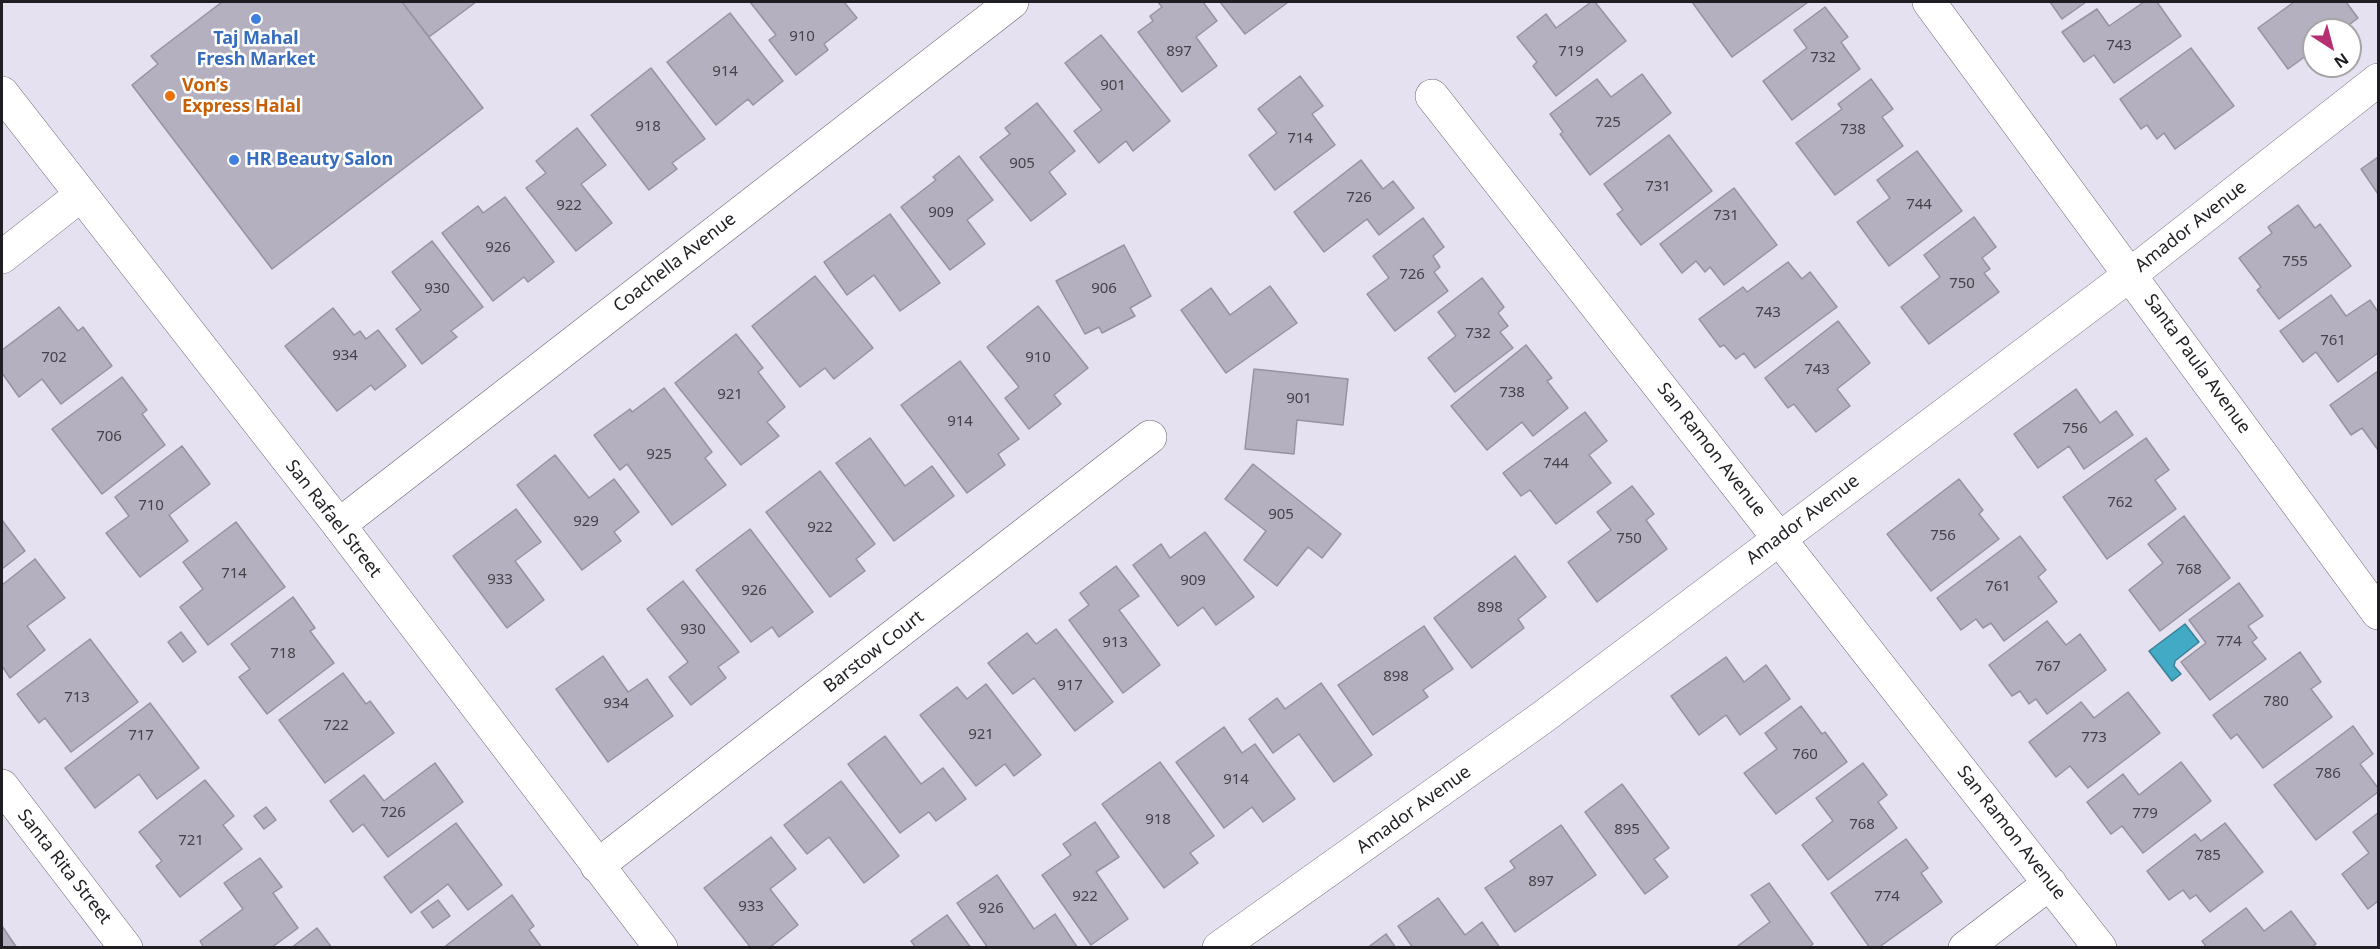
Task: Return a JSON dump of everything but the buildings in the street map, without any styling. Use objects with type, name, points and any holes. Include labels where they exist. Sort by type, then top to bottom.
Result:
[{"type":"street","name":"Coachella Avenue","points":[[339,525],[1012,2]]},
{"type":"street","name":"Santa Paula Avenue","points":[[1929,2],[2379,613]]},
{"type":"street","name":"Amador Avenue","points":[[1219,948],[1543,717],[2131,274],[2379,80]]},
{"type":"street","name":"San Rafael Street","points":[[2,93],[339,525],[661,948]]},
{"type":"street","name":"San Ramon Avenue","points":[[1432,96],[2100,948]]},
{"type":"street","points":[[2,257],[81,195]]},
{"type":"street","name":"Barstow Court","points":[[597,866],[1150,437]]},
{"type":"street","name":"Santa Rita Street","points":[[2,786],[126,948]]},
{"type":"street","points":[[1965,948],[2050,883]]},
{"type":"water","points":[[2185,624],[2199,642],[2175,661],[2174,666],[2181,674],[2172,681],[2149,651]]},
{"type":"place","name":"Taj Mahal Fresh Market","points":[[256,19]]},
{"type":"place","name":"Von’s Express Halal","points":[[170,96]]},
{"type":"place","name":"HR Beauty Salon","points":[[234,160]]}]
